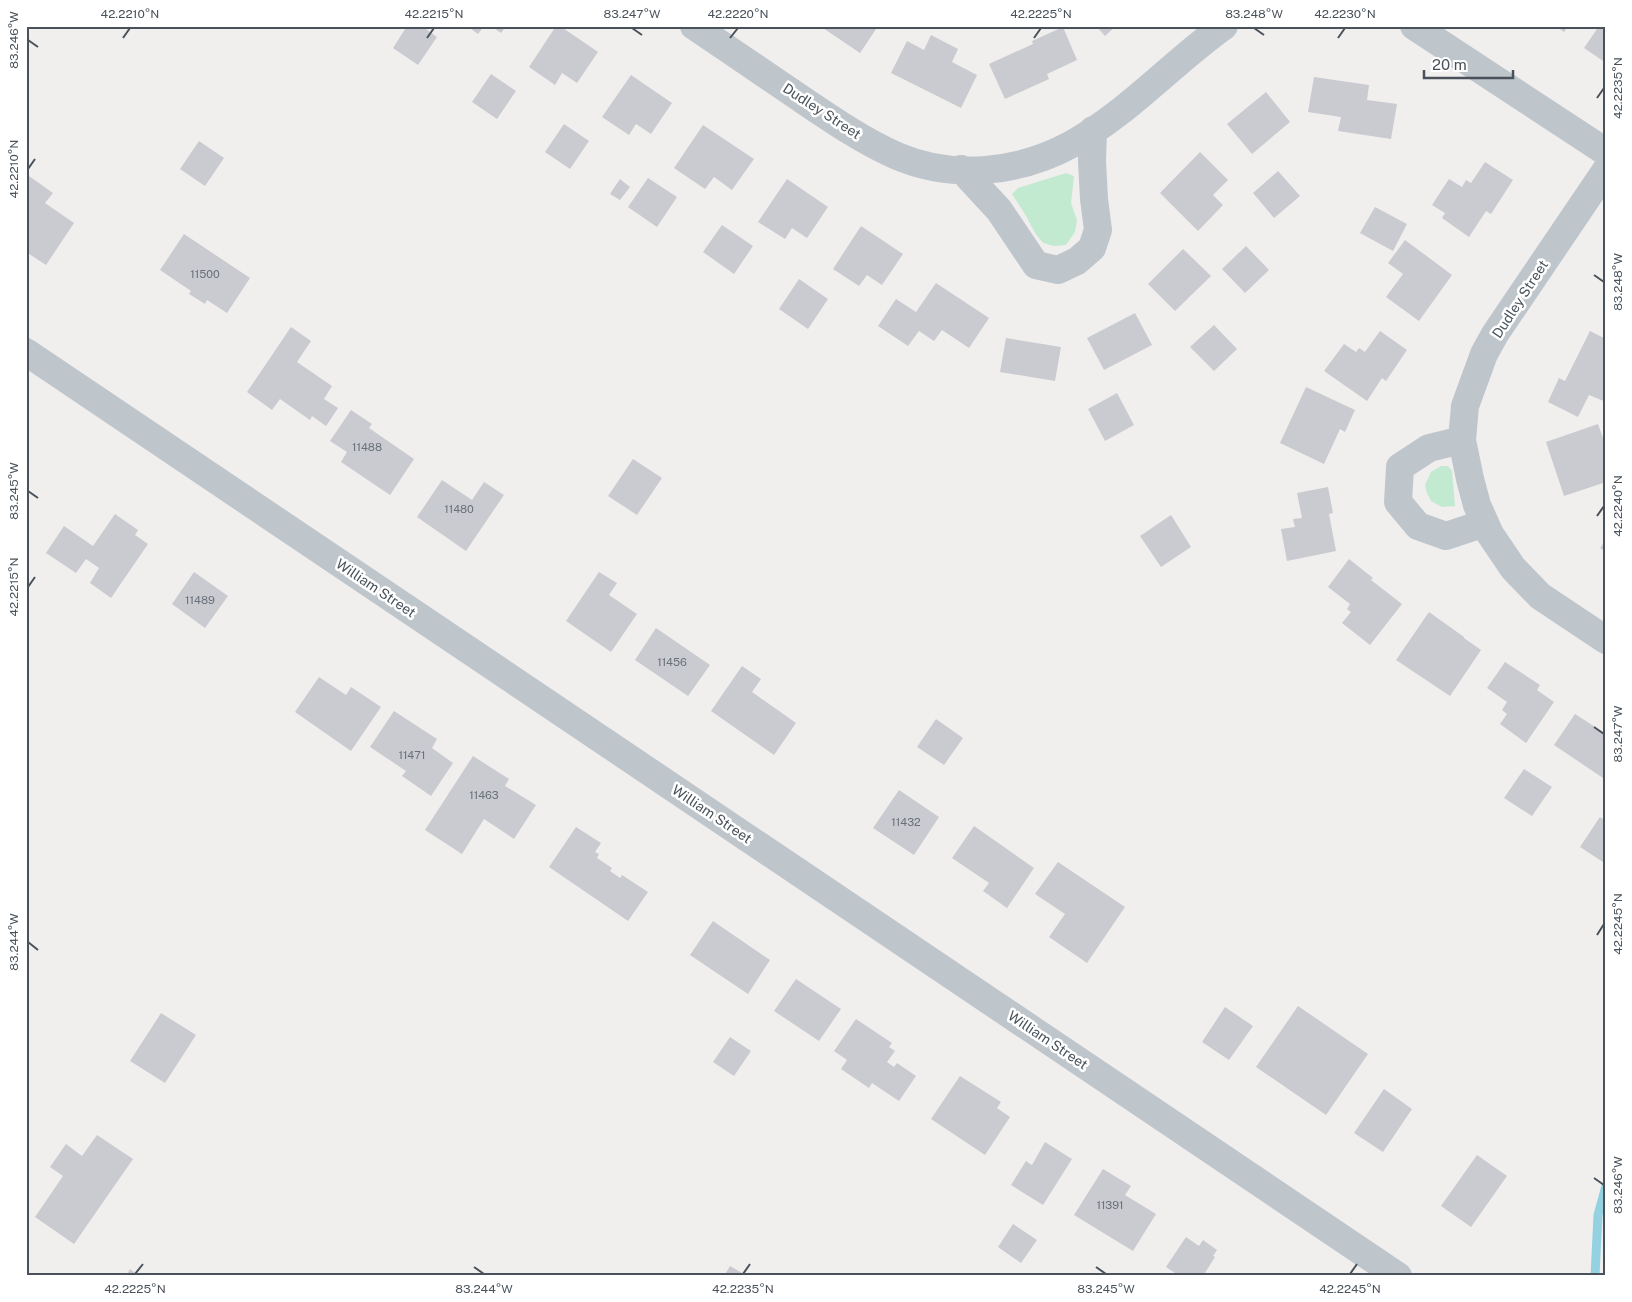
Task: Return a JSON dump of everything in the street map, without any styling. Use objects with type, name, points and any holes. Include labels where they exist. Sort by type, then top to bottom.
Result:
[{"type":"street","name":"Dudley Street","points":[[694,26],[849,130],[897,156],[922,164],[961,170],[990,170],[1033,162],[1072,144],[1114,116],[1224,26]]},
{"type":"street","points":[[1414,26],[1606,152]]},
{"type":"street","points":[[961,170],[999,210],[1036,264],[1058,270],[1077,262],[1092,248],[1098,230],[1092,161],[1093,130]]},
{"type":"street","name":"Dudley Street","points":[[1606,170],[1495,334],[1484,354],[1464,406],[1462,440],[1477,505],[1490,534],[1512,568],[1540,596],[1606,640]]},
{"type":"street","name":"William Street","points":[[26,352],[1398,1276]]},
{"type":"street","points":[[1462,440],[1429,448],[1400,467],[1398,502],[1418,526],[1446,536],[1485,523]]},
{"type":"green space","points":[[1066,173],[1074,176],[1071,203],[1077,220],[1075,232],[1066,245],[1054,246],[1043,243],[1012,194],[1018,188]]},
{"type":"green space","points":[[1441,466],[1448,466],[1452,471],[1455,506],[1442,507],[1431,501],[1427,493],[1425,485],[1431,472]]},
{"type":"building","points":[[407,26],[422,26],[437,37],[418,65],[393,48]]},
{"type":"building","points":[[467,26],[484,26],[478,34]]},
{"type":"building","points":[[491,26],[506,26],[501,33]]},
{"type":"building","points":[[556,26],[560,26],[598,52],[577,83],[562,73],[555,85],[529,67]]},
{"type":"building","points":[[820,26],[878,26],[860,53]]},
{"type":"building","points":[[1096,26],[1116,26],[1105,36]]},
{"type":"building","points":[[1556,26],[1568,26],[1564,32]]},
{"type":"building","points":[[1599,26],[1606,26],[1606,63],[1584,48]]},
{"type":"building","points":[[1063,27],[1077,60],[1047,74],[1049,79],[1005,99],[989,64],[1033,44],[1032,41]]},
{"type":"building","points":[[931,35],[958,49],[952,62],[977,75],[961,108],[891,73],[907,41],[924,50]]},
{"type":"building","points":[[491,74],[516,91],[497,119],[472,102]]},
{"type":"building","points":[[631,75],[672,103],[651,134],[636,124],[629,135],[602,117]]},
{"type":"building","points":[[1314,77],[1369,85],[1367,100],[1397,104],[1391,139],[1338,131],[1341,117],[1308,112]]},
{"type":"building","points":[[1266,92],[1290,122],[1252,154],[1227,124]]},
{"type":"building","points":[[564,124],[589,141],[570,169],[545,152]]},
{"type":"building","points":[[703,125],[754,159],[732,190],[714,177],[705,189],[674,168]]},
{"type":"building","points":[[199,141],[224,158],[205,186],[180,169]]},
{"type":"building","points":[[1200,152],[1228,180],[1213,195],[1223,205],[1198,231],[1160,193]]},
{"type":"building","points":[[1485,162],[1513,180],[1491,214],[1486,211],[1469,237],[1442,218],[1445,213],[1432,205],[1449,179],[1462,187],[1466,180],[1471,183]]},
{"type":"building","points":[[1278,171],[1300,196],[1274,218],[1253,193]]},
{"type":"building","points":[[29,176],[53,193],[45,203],[74,223],[46,265],[26,252],[26,179]]},
{"type":"building","points":[[648,178],[677,197],[657,227],[628,207]]},
{"type":"building","points":[[620,179],[630,187],[620,200],[610,194]]},
{"type":"building","points":[[787,179],[828,207],[807,238],[792,228],[785,239],[758,222]]},
{"type":"building","points":[[1375,207],[1407,224],[1393,251],[1360,233]]},
{"type":"building","points":[[722,225],[753,246],[734,274],[703,252]]},
{"type":"building","points":[[861,226],[903,254],[882,285],[867,275],[859,286],[833,269]]},
{"type":"building","points":[[184,234],[250,278],[227,313],[207,300],[205,304],[189,294],[191,291],[160,270]]},
{"type":"building","points":[[1405,240],[1452,275],[1419,321],[1386,297],[1403,274],[1388,263]]},
{"type":"building","points":[[1246,246],[1269,270],[1245,293],[1222,269]]},
{"type":"building","points":[[1183,249],[1211,276],[1175,311],[1148,284]]},
{"type":"building","points":[[799,279],[828,299],[808,329],[779,309]]},
{"type":"building","points":[[936,283],[989,318],[969,348],[942,330],[934,341],[919,331],[908,346],[878,326],[896,299],[916,312]]},
{"type":"building","points":[[1135,313],[1152,345],[1104,370],[1087,338]]},
{"type":"building","points":[[1214,325],[1237,349],[1214,371],[1190,347]]},
{"type":"building","points":[[291,327],[311,341],[297,362],[332,386],[324,399],[338,408],[326,426],[312,416],[310,420],[280,399],[272,410],[247,392]]},
{"type":"building","points":[[1380,331],[1407,350],[1386,381],[1382,378],[1367,401],[1324,371],[1344,344],[1356,352],[1359,348],[1365,352]]},
{"type":"building","points":[[1590,331],[1606,339],[1606,402],[1589,395],[1578,417],[1548,402],[1559,378],[1565,381]]},
{"type":"building","points":[[1006,338],[1061,347],[1055,381],[1000,372]]},
{"type":"building","points":[[1306,387],[1355,410],[1345,432],[1340,429],[1324,464],[1280,443]]},
{"type":"building","points":[[1117,393],[1134,425],[1105,441],[1088,409]]},
{"type":"building","points":[[351,410],[372,424],[369,428],[414,459],[390,495],[341,462],[347,452],[330,441]]},
{"type":"building","points":[[1598,424],[1606,446],[1606,482],[1564,496],[1546,442]]},
{"type":"building","points":[[633,459],[662,478],[637,515],[608,496]]},
{"type":"building","points":[[442,480],[472,500],[484,482],[504,495],[466,551],[417,517]]},
{"type":"building","points":[[1328,487],[1333,513],[1329,514],[1336,551],[1287,561],[1281,529],[1295,527],[1293,519],[1302,518],[1297,493]]},
{"type":"building","points":[[115,514],[138,530],[135,535],[148,544],[111,598],[90,583],[99,568],[86,559],[76,573],[46,553],[64,526],[93,546]]},
{"type":"building","points":[[1171,515],[1191,547],[1161,567],[1140,536]]},
{"type":"building","points":[[1606,540],[1606,552],[1600,548]]},
{"type":"building","points":[[1349,559],[1373,578],[1371,580],[1402,604],[1370,645],[1342,623],[1351,612],[1347,609],[1350,604],[1328,587]]},
{"type":"building","points":[[194,572],[228,596],[205,628],[172,604]]},
{"type":"building","points":[[599,572],[617,583],[609,595],[637,614],[611,652],[566,621]]},
{"type":"building","points":[[1429,612],[1481,650],[1450,696],[1396,660]]},
{"type":"building","points":[[656,628],[710,665],[688,696],[635,660]]},
{"type":"building","points":[[1505,662],[1540,685],[1537,690],[1554,702],[1526,743],[1500,724],[1507,714],[1502,710],[1507,702],[1487,688]]},
{"type":"building","points":[[742,666],[761,679],[752,692],[796,723],[774,755],[711,711]]},
{"type":"building","points":[[319,677],[346,695],[351,687],[381,707],[351,751],[295,712]]},
{"type":"building","points":[[394,711],[437,739],[432,748],[453,763],[431,796],[402,776],[406,771],[370,747]]},
{"type":"building","points":[[1575,714],[1606,734],[1606,780],[1554,745]]},
{"type":"building","points":[[936,719],[963,738],[944,765],[917,747]]},
{"type":"building","points":[[473,756],[509,779],[505,786],[536,805],[514,839],[484,819],[462,854],[425,830]]},
{"type":"building","points":[[1524,769],[1552,787],[1532,816],[1504,798]]},
{"type":"building","points":[[899,790],[939,817],[914,855],[873,828]]},
{"type":"building","points":[[1600,817],[1606,821],[1606,864],[1580,847]]},
{"type":"building","points":[[974,826],[1034,868],[1007,908],[983,891],[989,883],[952,858]]},
{"type":"building","points":[[576,827],[601,843],[595,852],[599,854],[597,858],[612,868],[610,871],[620,878],[622,875],[648,892],[628,921],[549,867]]},
{"type":"building","points":[[1058,862],[1125,907],[1087,963],[1049,937],[1065,914],[1035,894]]},
{"type":"building","points":[[713,921],[770,960],[748,994],[690,955]]},
{"type":"building","points":[[796,979],[841,1009],[819,1041],[774,1011]]},
{"type":"building","points":[[1298,1006],[1368,1054],[1326,1115],[1256,1067]]},
{"type":"building","points":[[1225,1007],[1253,1026],[1229,1060],[1202,1042]]},
{"type":"building","points":[[161,1013],[196,1035],[165,1083],[130,1061]]},
{"type":"building","points":[[856,1019],[892,1043],[889,1047],[895,1051],[887,1062],[894,1067],[897,1063],[916,1076],[899,1101],[872,1083],[869,1088],[841,1069],[847,1060],[834,1051]]},
{"type":"building","points":[[730,1037],[751,1051],[734,1076],[713,1062]]},
{"type":"building","points":[[960,1076],[1001,1102],[997,1108],[1010,1117],[985,1155],[931,1119]]},
{"type":"building","points":[[1384,1089],[1412,1109],[1383,1152],[1354,1133]]},
{"type":"building","points":[[97,1135],[133,1159],[74,1244],[35,1217],[63,1176],[50,1167],[66,1144],[82,1156]]},
{"type":"building","points":[[1045,1142],[1072,1159],[1043,1205],[1011,1185],[1026,1161],[1032,1165]]},
{"type":"building","points":[[1477,1155],[1507,1176],[1471,1227],[1441,1206]]},
{"type":"building","points":[[1103,1169],[1131,1186],[1125,1195],[1156,1214],[1133,1251],[1074,1215]]},
{"type":"building","points":[[1013,1224],[1037,1240],[1021,1263],[998,1247]]},
{"type":"building","points":[[1186,1237],[1199,1246],[1203,1240],[1217,1250],[1213,1256],[1215,1257],[1203,1276],[1173,1276],[1175,1273],[1166,1267]]},
{"type":"building","points":[[730,1266],[747,1276],[724,1276]]},
{"type":"building","points":[[130,1269],[139,1276],[126,1276]]},
{"type":"waterway","points":[[1595,1276],[1598,1215],[1606,1186]]}]
